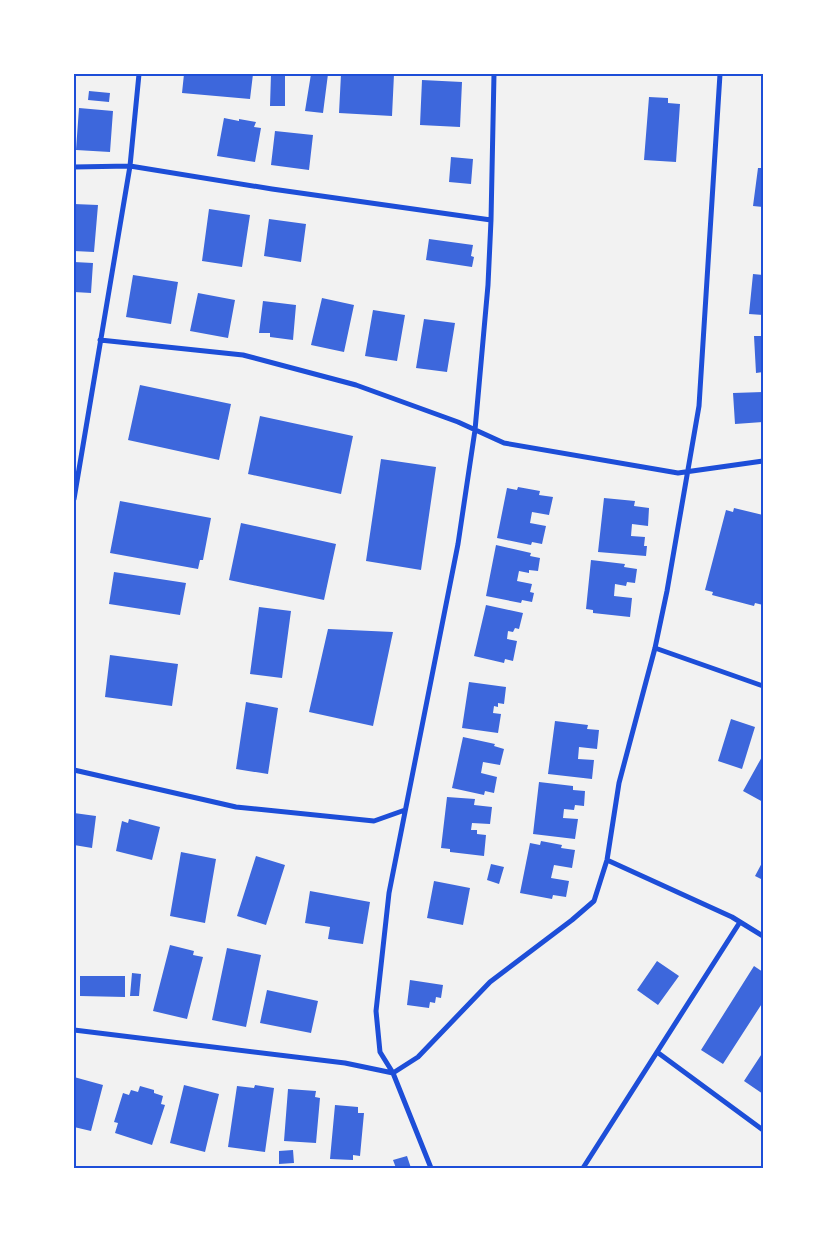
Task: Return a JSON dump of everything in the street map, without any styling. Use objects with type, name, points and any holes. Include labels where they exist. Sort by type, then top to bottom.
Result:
[{"type":"street","points":[[74,499],[130,166],[139,74]]},
{"type":"street","points":[[430,1168],[392,1073],[380,1052],[376,1012],[389,893],[458,544],[475,430],[492,220],[494,74]]},
{"type":"street","points":[[74,1030],[346,1063],[392,1073],[418,1057],[490,982],[572,920],[594,900],[607,860],[619,783],[655,648],[667,591],[699,406],[720,74]]},
{"type":"street","points":[[74,167],[130,166],[272,189],[492,220]]},
{"type":"street","points":[[100,340],[243,355],[356,385],[475,430],[504,443],[678,473],[763,461]]},
{"type":"street","points":[[655,648],[763,686]]},
{"type":"street","points":[[74,770],[236,807],[374,821],[405,810]]},
{"type":"street","points":[[607,860],[740,922],[763,936]]},
{"type":"street","points":[[583,1168],[740,922]]},
{"type":"street","points":[[657,1052],[763,1130]]},
{"type":"building","points":[[184,74],[253,74],[250,99],[182,93]]},
{"type":"building","points":[[271,74],[285,74],[285,106],[270,106]]},
{"type":"building","points":[[311,74],[328,74],[323,113],[305,111]]},
{"type":"building","points":[[341,74],[394,74],[392,116],[339,113]]},
{"type":"building","points":[[422,80],[462,82],[460,127],[420,125]]},
{"type":"building","points":[[89,91],[110,93],[109,102],[88,100]]},
{"type":"building","points":[[649,97],[668,98],[668,103],[680,104],[676,162],[644,160]]},
{"type":"building","points":[[79,108],[113,111],[110,152],[76,150]]},
{"type":"building","points":[[224,118],[256,122],[254,127],[261,128],[255,162],[217,156]]},
{"type":"building","points":[[275,131],[313,135],[309,170],[271,165]]},
{"type":"building","points":[[451,157],[473,159],[471,184],[449,182]]},
{"type":"building","points":[[758,168],[763,168],[763,207],[753,206]]},
{"type":"building","points":[[74,204],[98,205],[94,252],[74,251]]},
{"type":"building","points":[[209,209],[250,215],[242,267],[202,261]]},
{"type":"building","points":[[269,219],[306,224],[301,262],[264,256]]},
{"type":"building","points":[[429,239],[473,245],[471,256],[474,257],[472,267],[426,260]]},
{"type":"building","points":[[74,262],[93,263],[91,293],[74,292]]},
{"type":"building","points":[[753,274],[763,275],[763,315],[749,314]]},
{"type":"building","points":[[133,275],[178,282],[171,324],[126,317]]},
{"type":"building","points":[[198,293],[235,300],[228,338],[190,331]]},
{"type":"building","points":[[322,298],[354,305],[344,352],[311,345]]},
{"type":"building","points":[[263,301],[296,305],[293,340],[270,337],[270,333],[259,333]]},
{"type":"building","points":[[373,310],[405,315],[397,361],[365,356]]},
{"type":"building","points":[[424,319],[455,323],[447,372],[416,368]]},
{"type":"building","points":[[754,336],[763,336],[763,372],[756,373]]},
{"type":"building","points":[[140,385],[231,404],[219,460],[128,440]]},
{"type":"building","points":[[763,392],[763,422],[735,424],[733,393]]},
{"type":"building","points":[[260,416],[353,436],[341,494],[248,474]]},
{"type":"building","points":[[381,459],[436,467],[421,570],[366,561]]},
{"type":"building","points":[[518,487],[540,491],[539,495],[553,497],[549,515],[532,512],[530,523],[546,526],[542,544],[532,542],[531,545],[497,538],[507,488],[517,490]]},
{"type":"building","points":[[604,498],[635,501],[634,506],[649,508],[648,526],[632,524],[631,536],[645,537],[644,546],[647,546],[646,556],[598,552]]},
{"type":"building","points":[[120,501],[211,518],[203,560],[200,560],[198,569],[110,553]]},
{"type":"building","points":[[734,508],[763,515],[763,605],[755,603],[754,606],[712,595],[713,592],[705,590],[726,510],[733,512]]},
{"type":"building","points":[[241,523],[336,544],[324,600],[229,580]]},
{"type":"building","points":[[496,545],[531,553],[530,556],[540,558],[538,571],[529,570],[529,573],[519,571],[517,581],[532,584],[530,592],[534,593],[532,602],[522,600],[521,603],[486,596]]},
{"type":"building","points":[[591,560],[625,564],[624,567],[637,569],[635,583],[627,582],[626,586],[615,584],[614,596],[632,598],[630,617],[593,613],[593,610],[586,609]]},
{"type":"building","points":[[114,572],[186,583],[180,615],[109,604]]},
{"type":"building","points":[[486,605],[523,613],[519,629],[515,628],[513,632],[508,631],[507,639],[517,641],[513,661],[505,659],[504,663],[474,656]]},
{"type":"building","points":[[259,607],[291,611],[282,678],[250,674]]},
{"type":"building","points":[[328,629],[393,632],[373,726],[309,712]]},
{"type":"building","points":[[110,655],[178,664],[172,706],[105,697]]},
{"type":"building","points":[[469,682],[506,687],[504,704],[498,703],[498,707],[494,706],[493,713],[501,714],[498,733],[462,728]]},
{"type":"building","points":[[246,702],[278,708],[268,774],[236,769]]},
{"type":"building","points":[[731,719],[755,727],[742,769],[718,761]]},
{"type":"building","points":[[555,721],[588,725],[587,729],[599,730],[597,749],[579,747],[578,759],[594,760],[592,779],[548,774]]},
{"type":"building","points":[[463,737],[495,744],[494,746],[504,749],[500,765],[483,762],[481,773],[497,777],[494,793],[485,791],[484,795],[452,788]]},
{"type":"building","points":[[763,755],[763,802],[743,791]]},
{"type":"building","points":[[539,782],[573,786],[573,790],[585,791],[584,806],[575,805],[574,810],[564,809],[563,818],[578,819],[575,839],[533,834]]},
{"type":"building","points":[[447,797],[475,799],[474,805],[492,807],[490,824],[472,823],[471,830],[477,830],[477,834],[486,835],[484,856],[450,852],[450,849],[441,848]]},
{"type":"building","points":[[74,813],[96,816],[92,848],[74,845]]},
{"type":"building","points":[[129,819],[160,827],[152,860],[116,851],[122,821],[128,823]]},
{"type":"building","points":[[541,841],[562,845],[561,848],[575,850],[572,868],[554,865],[551,878],[569,881],[566,897],[553,895],[552,899],[520,893],[530,843],[540,845]]},
{"type":"building","points":[[181,852],[216,859],[205,923],[170,916]]},
{"type":"building","points":[[256,856],[285,865],[266,925],[237,916]]},
{"type":"building","points":[[763,861],[763,880],[755,876]]},
{"type":"building","points":[[491,864],[504,867],[499,884],[487,880]]},
{"type":"building","points":[[434,881],[470,888],[463,925],[427,918]]},
{"type":"building","points":[[310,891],[370,902],[363,944],[328,939],[330,927],[305,923]]},
{"type":"building","points":[[170,945],[194,951],[193,955],[203,957],[187,1019],[153,1011]]},
{"type":"building","points":[[227,948],[261,955],[246,1027],[212,1020]]},
{"type":"building","points":[[657,961],[679,976],[658,1005],[637,990]]},
{"type":"building","points":[[754,966],[763,972],[763,1002],[723,1064],[701,1050]]},
{"type":"building","points":[[132,973],[141,974],[139,996],[130,996]]},
{"type":"building","points":[[80,976],[125,976],[125,997],[80,996]]},
{"type":"building","points":[[410,980],[443,985],[441,998],[436,997],[435,1003],[430,1002],[429,1008],[407,1005]]},
{"type":"building","points":[[267,990],[318,1001],[311,1033],[260,1023]]},
{"type":"building","points":[[763,1052],[763,1094],[744,1081]]},
{"type":"building","points":[[74,1077],[103,1085],[91,1131],[74,1127]]},
{"type":"building","points":[[184,1085],[219,1094],[205,1152],[170,1143]]},
{"type":"building","points":[[255,1085],[274,1088],[265,1152],[228,1147],[237,1086],[254,1088]]},
{"type":"building","points":[[140,1086],[154,1090],[154,1093],[163,1096],[161,1104],[165,1105],[152,1145],[115,1133],[118,1123],[114,1122],[123,1093],[129,1095],[131,1090],[138,1092]]},
{"type":"building","points":[[288,1089],[316,1091],[315,1097],[320,1098],[316,1143],[284,1141]]},
{"type":"building","points":[[335,1105],[358,1107],[358,1113],[364,1113],[360,1156],[353,1155],[353,1160],[330,1159]]},
{"type":"building","points":[[293,1150],[294,1163],[279,1164],[279,1151]]},
{"type":"building","points":[[407,1156],[411,1168],[396,1168],[393,1160]]}]
